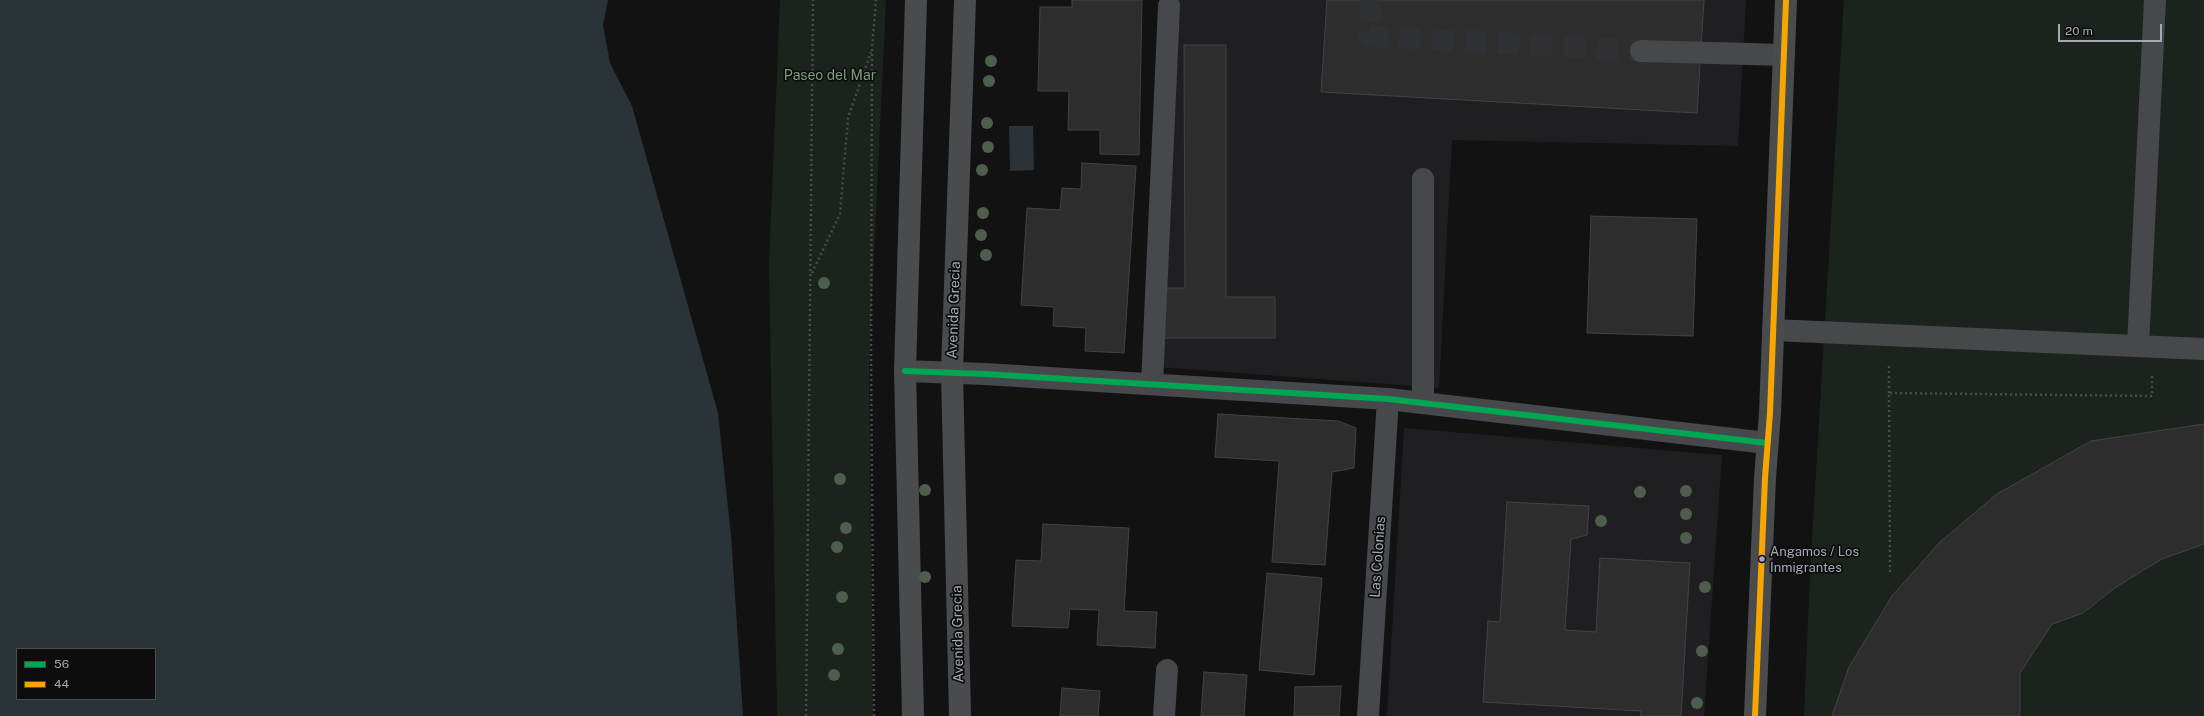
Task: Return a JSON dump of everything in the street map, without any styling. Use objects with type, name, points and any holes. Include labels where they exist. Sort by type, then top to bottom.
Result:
[{"type":"main road","points":[[913,716],[905,371],[916,0]]},
{"type":"main road","name":"Avenida Grecia","points":[[960,716],[952,372],[965,0]]},
{"type":"main road","points":[[1755,716],[1767,443],[1774,330],[1786,0]]},
{"type":"street","points":[[2138,346],[2155,0]]},
{"type":"street","points":[[1152,384],[1169,6]]},
{"type":"street","points":[[1641,51],[1784,55]]},
{"type":"street","points":[[1423,180],[1423,403]]},
{"type":"street","points":[[1774,330],[2204,349]]},
{"type":"street","points":[[905,371],[952,372],[1388,399],[1767,443]]},
{"type":"street","name":"Las Colonias","points":[[1368,716],[1388,399]]},
{"type":"street","points":[[1164,716],[1167,670]]},
{"type":"path","points":[[806,716],[813,0]]},
{"type":"path","points":[[874,716],[871,363],[872,49],[876,0]]},
{"type":"path","points":[[810,275],[840,214],[848,118],[872,49]]},
{"type":"path","points":[[1890,358],[1890,572]]},
{"type":"path","points":[[1889,393],[2152,396],[2153,367]]},
{"type":"shaded area","points":[[0,0],[608,0],[603,25],[610,63],[632,106],[718,413],[731,536],[743,716],[0,716]]},
{"type":"shaded area","points":[[1161,0],[1746,0],[1738,146],[1452,140],[1439,388],[1144,366]]},
{"type":"shaded area","points":[[1009,126],[1033,126],[1034,170],[1010,171]]},
{"type":"shaded area","points":[[1404,428],[1722,455],[1704,716],[1387,716]]},
{"type":"green space","name":"Paseo del Mar","points":[[780,0],[886,0],[869,364],[873,716],[777,716],[769,264]]},
{"type":"green space","points":[[1844,0],[2204,0],[2204,716],[1804,716],[1810,574]]},
{"type":"building","points":[[1072,0],[1142,0],[1139,155],[1100,154],[1100,130],[1068,130],[1069,91],[1038,91],[1040,7],[1072,7]]},
{"type":"building","points":[[1327,0],[1704,0],[1697,113],[1321,92]]},
{"type":"building","points":[[1184,45],[1226,45],[1226,297],[1275,297],[1275,338],[1162,338],[1162,288],[1185,288]]},
{"type":"building","points":[[1082,163],[1136,166],[1124,353],[1085,351],[1086,328],[1053,326],[1054,307],[1021,305],[1027,208],[1060,210],[1062,188],[1081,189]]},
{"type":"building","points":[[1591,216],[1697,219],[1693,336],[1587,333]]},
{"type":"building","points":[[1218,414],[1338,421],[1356,428],[1354,468],[1332,472],[1325,565],[1272,562],[1279,461],[1215,457]]},
{"type":"building","points":[[2204,424],[2204,544],[2162,559],[2116,587],[2083,613],[2052,624],[2020,673],[2020,716],[1832,716],[1849,667],[1892,596],[1940,542],[1997,494],[2091,441]]},
{"type":"building","points":[[1507,502],[1589,506],[1587,535],[1571,539],[1565,630],[1596,632],[1600,558],[1690,563],[1681,716],[1640,716],[1641,711],[1483,702],[1488,621],[1500,622]]},
{"type":"building","points":[[1043,524],[1129,528],[1124,611],[1157,612],[1155,648],[1097,645],[1099,610],[1070,609],[1068,628],[1012,626],[1016,560],[1041,561]]},
{"type":"building","points":[[1267,573],[1322,578],[1314,675],[1259,670]]},
{"type":"building","points":[[1204,672],[1247,675],[1244,716],[1201,716]]},
{"type":"building","points":[[1341,686],[1339,716],[1294,716],[1295,687]]},
{"type":"building","points":[[1062,688],[1100,691],[1098,716],[1060,716]]},
{"type":"tunnel","points":[[1371,0],[1369,36],[1641,51]]},
{"type":"transit line","name":"44","points":[[1755,716],[1765,478],[1770,413],[1786,0]]},
{"type":"transit line","name":"56","points":[[905,371],[985,374],[1388,399],[1767,443]]},
{"type":"place","name":"Angamos / Los Inmigrantes","points":[[1762,559]]}]
